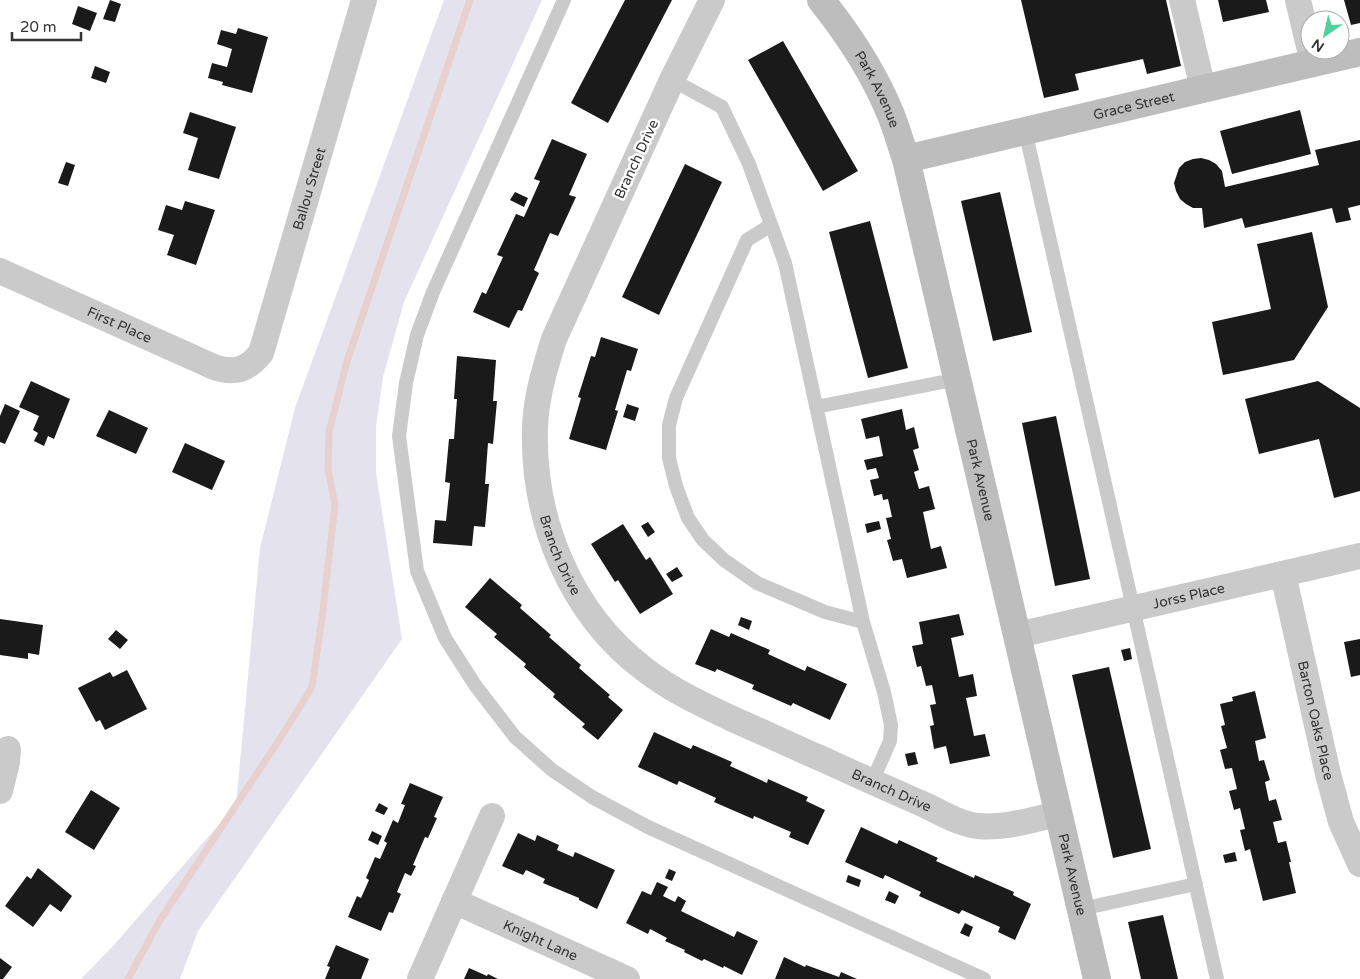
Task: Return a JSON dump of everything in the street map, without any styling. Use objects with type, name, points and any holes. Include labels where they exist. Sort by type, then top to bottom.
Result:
[{"type":"street","name":"Ballou Street","points":[[241,370],[253,363],[261,353],[364,0]]},
{"type":"street","name":"Branch Drive","points":[[712,0],[672,80],[551,348],[540,384],[535,426],[535,467],[541,506],[552,543],[564,569],[588,610],[614,643],[643,669],[677,692],[958,820],[977,826],[997,827],[1059,814]]},
{"type":"street","name":"Park Avenue","points":[[821,0],[844,29],[870,71],[891,115],[906,159],[1097,979]]},
{"type":"street","points":[[1182,0],[1203,89]]},
{"type":"street","points":[[1298,0],[1313,63]]},
{"type":"street","name":"Grace Street","points":[[906,159],[1360,52]]},
{"type":"street","name":"First Place","points":[[0,271],[214,367],[226,371],[241,370]]},
{"type":"street","name":"Jorss Place","points":[[1018,635],[1360,556]]},
{"type":"street","name":"Barton Oaks Place","points":[[1283,574],[1328,774],[1341,822],[1360,864]]},
{"type":"street","points":[[0,790],[7,762],[8,749]]},
{"type":"street","points":[[420,979],[492,816]]},
{"type":"street","name":"Knight Lane","points":[[454,901],[627,979]]},
{"type":"lane","points":[[564,0],[433,292],[417,335],[406,383],[399,436],[416,571],[442,630],[475,685],[515,737],[552,770],[592,797],[648,827],[984,979]]},
{"type":"lane","points":[[672,80],[722,107],[749,164],[785,263],[863,622],[884,692],[891,726],[890,741],[872,782]]},
{"type":"lane","points":[[1025,130],[1217,979]]},
{"type":"lane","points":[[771,225],[747,240],[676,398],[669,425],[669,458],[676,486],[688,518],[703,540],[724,560],[757,583],[826,612],[863,622]]},
{"type":"lane","points":[[816,407],[958,379]]},
{"type":"lane","points":[[1081,909],[1196,884]]},
{"type":"shaded area","points":[[444,0],[542,0],[404,302],[383,377],[376,427],[376,473],[402,639],[198,931],[180,979],[81,979],[113,946],[236,805],[260,548],[295,408]]},
{"type":"building","points":[[110,0],[121,4],[115,22],[103,19]]},
{"type":"building","points":[[625,0],[672,0],[608,123],[571,103]]},
{"type":"building","points":[[1021,0],[1166,0],[1181,66],[1147,74],[1143,59],[1075,74],[1079,90],[1044,98]]},
{"type":"building","points":[[1218,0],[1266,0],[1269,12],[1223,22]]},
{"type":"building","points":[[1344,0],[1360,0],[1360,23],[1351,25],[1350,10],[1347,10]]},
{"type":"building","points":[[78,6],[97,13],[90,31],[72,24]]},
{"type":"building","points":[[238,28],[268,37],[252,93],[222,85],[223,82],[208,78],[212,63],[227,67],[232,49],[217,44],[221,30],[236,34]]},
{"type":"building","points":[[783,41],[858,171],[823,191],[748,60]]},
{"type":"building","points":[[95,66],[110,72],[106,83],[91,78]]},
{"type":"building","points":[[1300,110],[1311,154],[1232,174],[1220,131]]},
{"type":"building","points":[[190,112],[236,127],[219,179],[188,170],[198,138],[183,133]]},
{"type":"building","points":[[552,139],[587,154],[569,195],[576,197],[558,236],[550,233],[534,270],[539,273],[522,311],[518,310],[509,328],[473,312],[482,292],[486,294],[503,257],[497,255],[516,214],[524,217],[540,181],[534,179]]},
{"type":"building","points":[[1360,140],[1360,205],[1348,208],[1351,220],[1336,223],[1332,208],[1245,228],[1242,218],[1204,228],[1202,208],[1193,208],[1186,204],[1180,199],[1176,191],[1174,183],[1179,168],[1185,162],[1193,159],[1201,158],[1216,164],[1222,171],[1225,187],[1319,165],[1315,150]]},
{"type":"building","points":[[66,162],[75,165],[68,186],[58,183]]},
{"type":"building","points":[[685,164],[722,182],[659,315],[622,297]]},
{"type":"building","points":[[515,192],[528,198],[524,207],[510,200]]},
{"type":"building","points":[[1000,192],[1032,332],[993,341],[961,201]]},
{"type":"building","points":[[185,201],[215,210],[196,265],[167,255],[174,235],[158,230],[166,205],[182,210]]},
{"type":"building","points":[[870,221],[908,368],[868,378],[829,232]]},
{"type":"building","points":[[1312,232],[1328,307],[1294,360],[1223,375],[1212,322],[1271,309],[1257,244]]},
{"type":"building","points":[[601,337],[638,349],[631,371],[627,370],[615,410],[618,411],[606,450],[569,439],[581,398],[578,397],[591,356],[595,357]]},
{"type":"building","points":[[457,356],[496,360],[493,401],[497,401],[493,444],[488,443],[485,484],[489,484],[485,527],[474,526],[472,546],[433,543],[435,520],[446,521],[450,483],[445,482],[449,439],[454,439],[457,399],[454,399]]},
{"type":"building","points":[[31,381],[70,399],[54,439],[48,436],[44,446],[34,441],[38,433],[33,430],[39,416],[19,407]]},
{"type":"building","points":[[1318,381],[1360,408],[1360,491],[1334,498],[1319,439],[1259,454],[1245,399]]},
{"type":"building","points":[[5,404],[20,411],[5,444],[0,442],[0,416]]},
{"type":"building","points":[[627,404],[639,408],[635,421],[623,417]]},
{"type":"building","points":[[902,409],[906,430],[914,427],[919,448],[913,450],[919,470],[914,472],[919,489],[929,486],[935,509],[923,512],[931,549],[941,546],[947,568],[907,578],[902,559],[893,561],[887,540],[891,539],[886,518],[892,517],[888,499],[883,500],[882,494],[874,496],[870,480],[879,478],[876,468],[867,470],[864,460],[883,456],[879,436],[866,439],[861,419]]},
{"type":"building","points":[[109,410],[148,428],[136,454],[96,436]]},
{"type":"building","points":[[1056,416],[1090,579],[1055,586],[1022,423]]},
{"type":"building","points":[[185,443],[225,461],[212,490],[172,472]]},
{"type":"building","points":[[879,521],[881,529],[867,533],[865,524]]},
{"type":"building","points":[[648,522],[655,532],[648,537],[641,526]]},
{"type":"building","points":[[623,524],[646,560],[650,557],[673,594],[640,614],[618,580],[615,582],[591,544]]},
{"type":"building","points":[[677,567],[683,576],[672,582],[666,574]]},
{"type":"building","points":[[490,578],[522,605],[520,608],[551,635],[549,637],[581,665],[579,668],[610,695],[608,697],[623,710],[598,740],[582,727],[585,724],[553,697],[555,694],[524,667],[526,664],[494,637],[497,634],[465,607]]},
{"type":"building","points":[[959,614],[964,635],[951,638],[959,677],[973,674],[977,696],[966,698],[974,736],[985,734],[990,756],[950,764],[946,746],[934,749],[930,726],[934,725],[930,705],[936,704],[932,685],[926,686],[921,666],[917,667],[912,646],[923,644],[919,622]]},
{"type":"building","points":[[741,617],[752,621],[749,630],[738,625]]},
{"type":"building","points":[[0,619],[43,625],[39,655],[28,653],[28,659],[0,655]]},
{"type":"building","points":[[711,629],[729,637],[731,633],[770,650],[768,654],[805,671],[807,666],[847,684],[830,720],[793,703],[791,706],[752,689],[754,685],[717,669],[715,672],[695,664]]},
{"type":"building","points":[[116,630],[128,640],[120,649],[108,639]]},
{"type":"building","points":[[1360,639],[1360,675],[1351,677],[1344,642]]},
{"type":"building","points":[[1130,648],[1132,659],[1124,661],[1121,650]]},
{"type":"building","points":[[1109,667],[1151,849],[1113,858],[1072,675]]},
{"type":"building","points":[[127,670],[147,709],[105,730],[100,720],[96,722],[78,688],[110,672],[113,677]]},
{"type":"building","points":[[1255,691],[1266,738],[1255,741],[1259,761],[1264,760],[1270,780],[1265,782],[1269,801],[1276,799],[1282,820],[1273,822],[1278,843],[1286,841],[1296,893],[1263,901],[1250,849],[1245,851],[1240,830],[1245,829],[1240,808],[1234,810],[1229,791],[1237,789],[1232,768],[1225,769],[1220,750],[1227,748],[1221,726],[1225,725],[1220,704],[1233,701],[1232,697]]},
{"type":"building","points":[[654,732],[691,749],[693,745],[732,762],[730,766],[767,783],[768,779],[808,797],[806,801],[825,810],[808,845],[789,837],[791,832],[754,816],[753,819],[714,802],[716,798],[679,781],[677,785],[638,767]]},
{"type":"building","points":[[915,752],[918,764],[908,766],[905,754]]},
{"type":"building","points":[[410,783],[443,797],[434,817],[437,818],[428,838],[425,837],[413,865],[416,866],[411,876],[405,873],[397,892],[401,894],[393,913],[389,912],[381,931],[348,917],[357,896],[361,898],[369,880],[366,878],[375,857],[380,859],[387,843],[384,841],[393,820],[398,823],[405,805],[401,804]]},
{"type":"building","points":[[91,790],[120,808],[94,850],[65,832]]},
{"type":"building","points":[[379,803],[388,808],[384,815],[375,811]]},
{"type":"building","points":[[861,827],[897,844],[899,840],[938,858],[936,861],[974,878],[975,875],[1014,892],[1013,895],[1031,904],[1015,940],[998,932],[1000,927],[962,910],[959,914],[919,896],[921,892],[885,875],[883,879],[845,862]]},
{"type":"building","points":[[372,831],[382,836],[378,845],[368,840]]},
{"type":"building","points":[[518,833],[535,841],[537,835],[559,845],[557,850],[573,857],[575,852],[615,870],[597,909],[579,900],[579,898],[543,883],[545,879],[526,870],[523,875],[502,866]]},
{"type":"building","points":[[1235,852],[1237,861],[1225,863],[1223,855]]},
{"type":"building","points":[[38,868],[72,896],[61,912],[50,904],[33,927],[5,906],[27,876],[31,879]]},
{"type":"building","points":[[669,869],[676,872],[672,881],[665,878]]},
{"type":"building","points":[[848,875],[861,880],[859,887],[846,882]]},
{"type":"building","points":[[657,882],[668,887],[663,896],[675,902],[678,896],[686,901],[681,911],[734,937],[737,931],[758,941],[742,975],[704,959],[702,961],[684,952],[685,950],[665,941],[667,938],[650,929],[648,934],[626,923],[642,891],[651,895]]},
{"type":"building","points":[[889,891],[899,896],[895,904],[885,900]]},
{"type":"building","points":[[1163,915],[1178,979],[1141,979],[1128,922]]},
{"type":"building","points":[[965,923],[973,927],[969,937],[960,933]]},
{"type":"building","points":[[336,945],[369,959],[361,979],[325,979],[330,967],[327,966]]},
{"type":"building","points":[[784,957],[805,967],[806,965],[839,977],[841,972],[857,979],[775,979]]},
{"type":"building","points":[[0,958],[12,967],[3,979],[0,979]]},
{"type":"building","points":[[469,968],[487,976],[488,974],[498,979],[464,979]]},
{"type":"waterway","points":[[128,979],[160,920],[278,742],[312,687],[335,505],[328,469],[329,432],[347,361],[470,0]]}]
